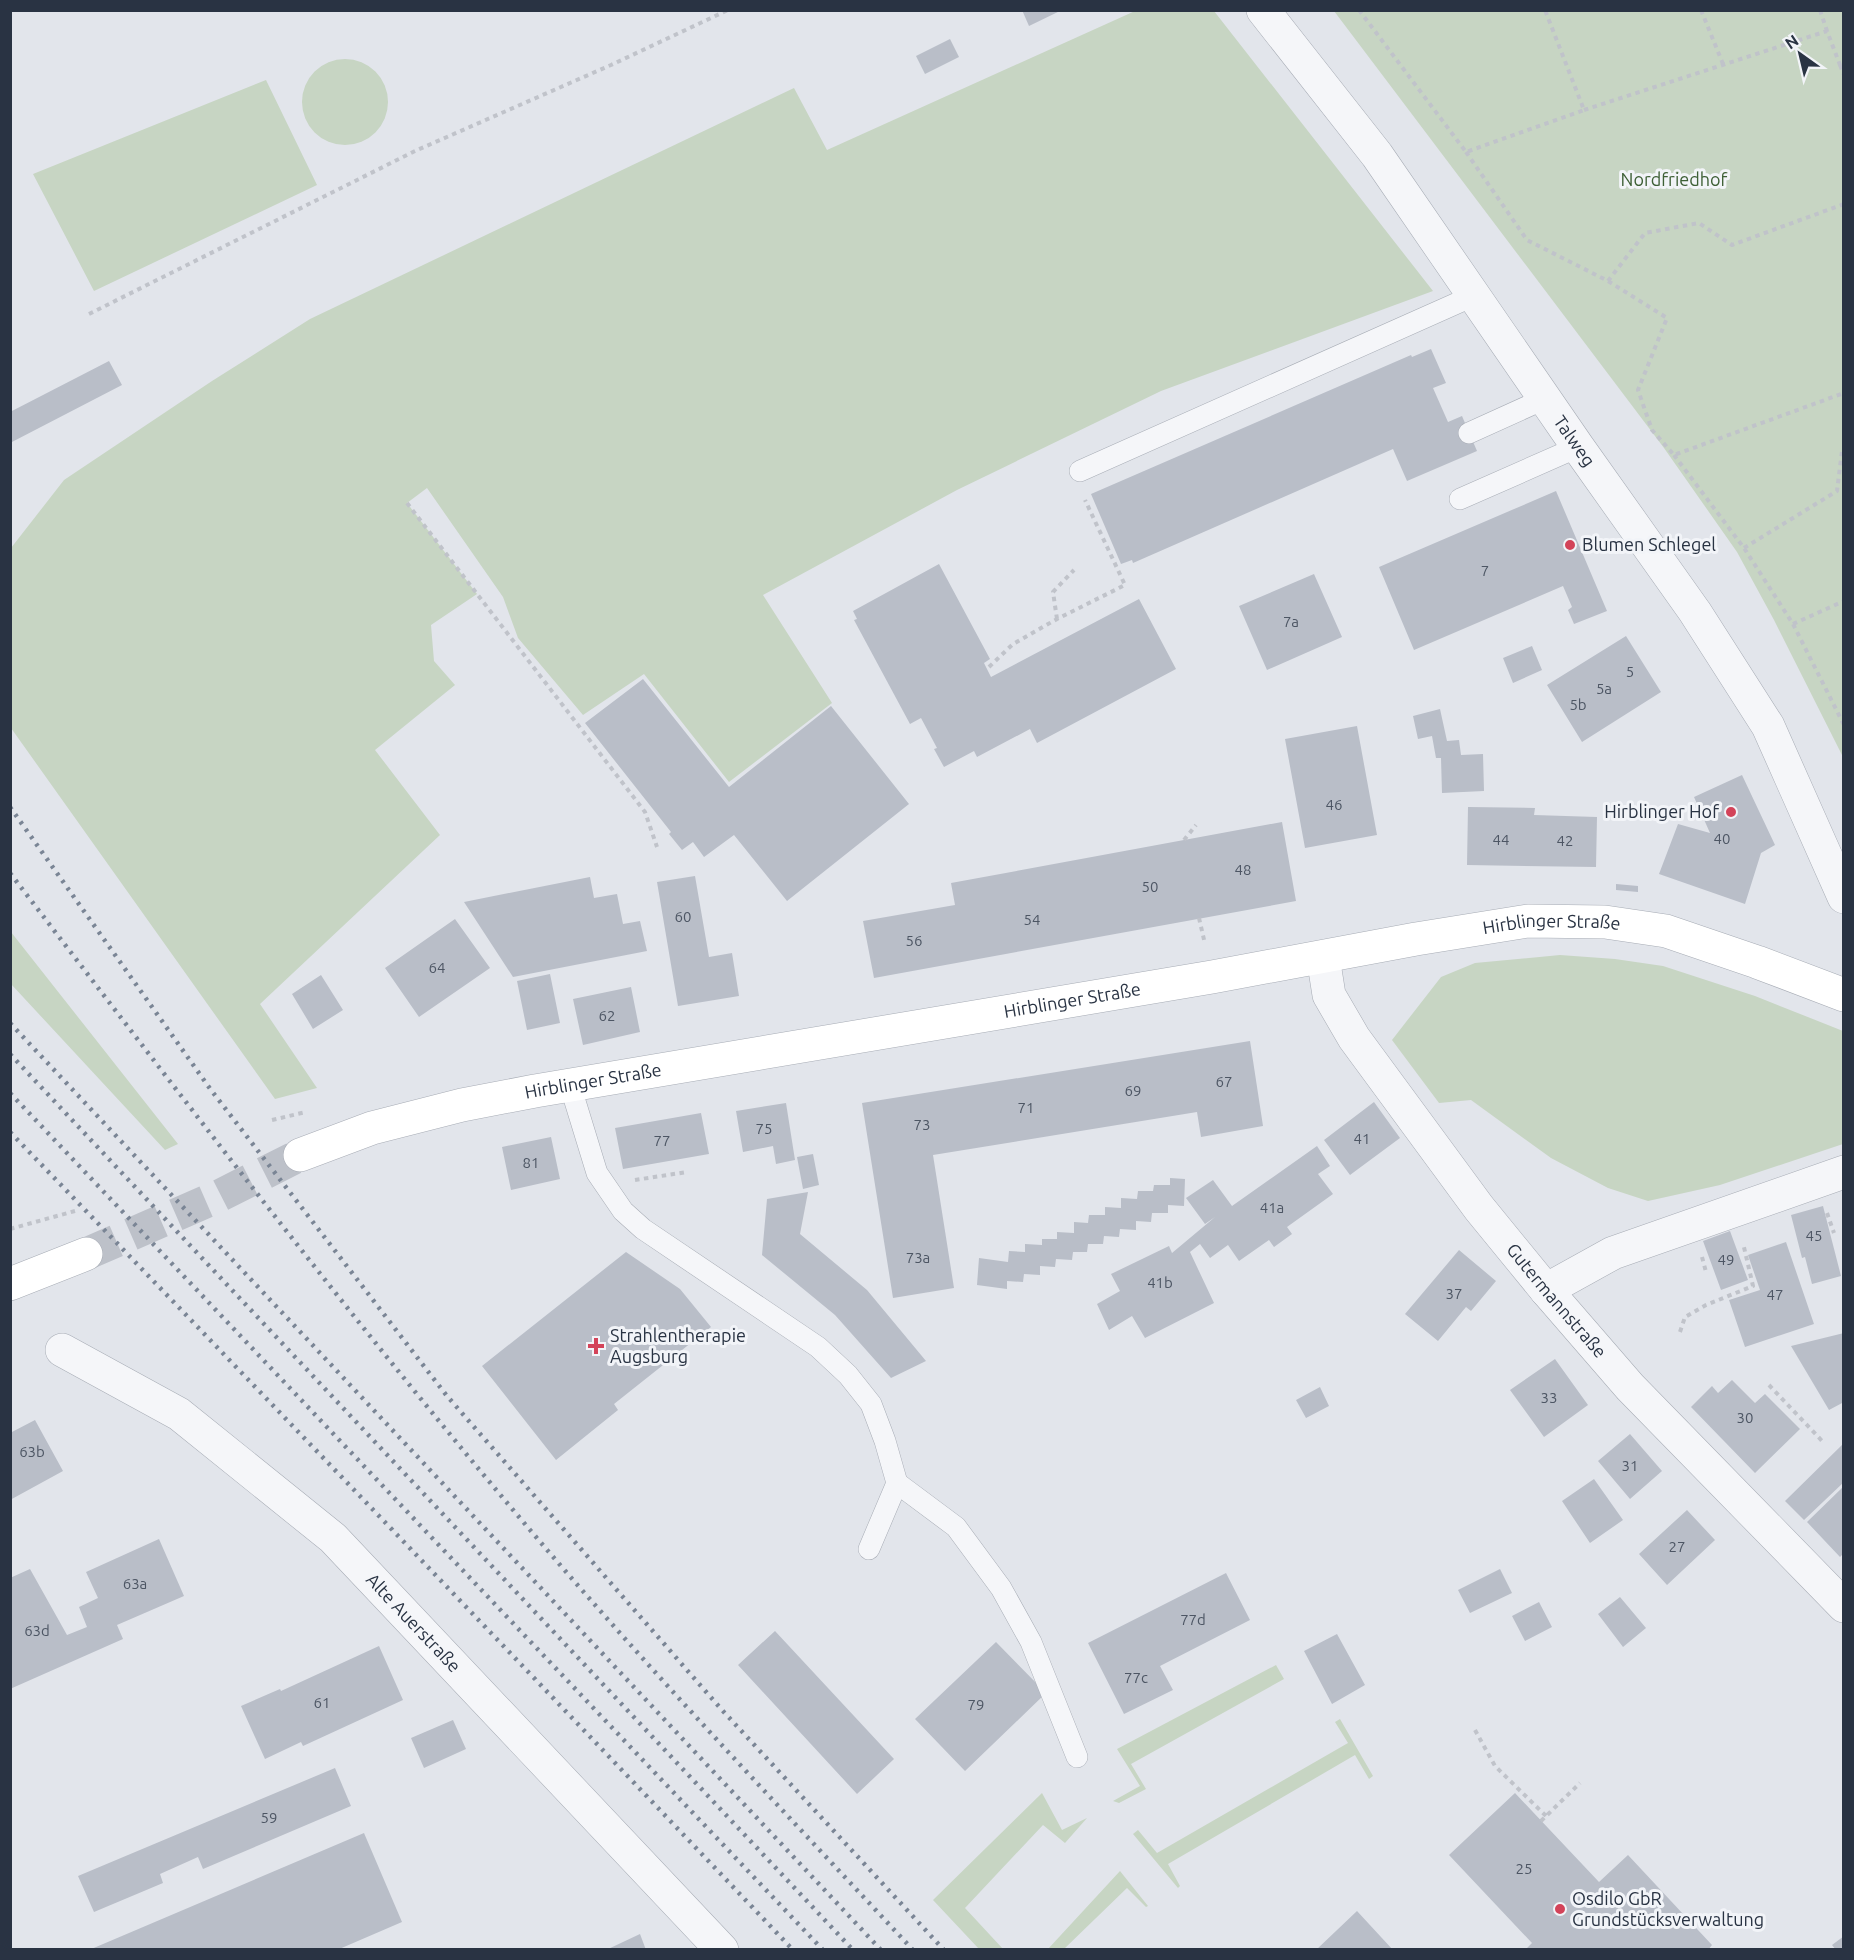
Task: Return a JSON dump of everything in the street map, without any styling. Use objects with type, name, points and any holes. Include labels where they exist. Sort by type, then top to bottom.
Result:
[{"type":"main road","name":"Hirblinger Straße","points":[[300,1155],[372,1128],[462,1105],[1528,921],[1605,922],[1666,931],[1844,995]]},
{"type":"main road","points":[[10,1284],[86,1254]]},
{"type":"street","name":"Talweg","points":[[1263,10],[1377,155],[1544,399],[1695,612],[1768,726],[1844,897]]},
{"type":"street","name":"Gutermannstraße","points":[[1323,957],[1329,995],[1354,1038],[1479,1208],[1630,1388],[1844,1606]]},
{"type":"street","points":[[1546,1290],[1613,1253],[1844,1172]]},
{"type":"street","name":"Alte Auerstraße","points":[[62,1350],[179,1414],[333,1538],[722,1950]]},
{"type":"lane","points":[[1080,471],[1473,296]]},
{"type":"lane","points":[[1469,433],[1544,399]]},
{"type":"lane","points":[[1460,500],[1578,447]]},
{"type":"lane","points":[[570,1085],[597,1173],[623,1211],[643,1229],[819,1347],[848,1375],[871,1404],[897,1483],[956,1527],[1001,1588],[1032,1642],[1077,1757]]},
{"type":"lane","points":[[869,1549],[897,1483]]},
{"type":"path","points":[[89,314],[415,151],[611,65],[728,10]]},
{"type":"path","points":[[1359,10],[1466,152],[1527,240],[1608,281],[1667,318],[1638,390],[1652,430],[1674,455],[1744,548],[1792,624],[1844,725]]},
{"type":"path","points":[[1545,10],[1584,110]]},
{"type":"path","points":[[1701,10],[1723,64]]},
{"type":"path","points":[[1820,10],[1842,64],[1844,75]]},
{"type":"path","points":[[1466,152],[1584,110],[1827,31]]},
{"type":"path","points":[[1608,281],[1645,233],[1699,223],[1732,245],[1844,204]]},
{"type":"path","points":[[1674,455],[1844,393]]},
{"type":"path","points":[[1744,548],[1837,491],[1842,451],[1844,450]]},
{"type":"path","points":[[989,667],[1013,644],[1125,585],[1083,495]]},
{"type":"path","points":[[407,503],[645,812],[657,848]]},
{"type":"path","points":[[1057,619],[1053,592],[1074,570]]},
{"type":"path","points":[[1792,624],[1844,601]]},
{"type":"path","points":[[1184,840],[1196,825]]},
{"type":"path","points":[[605,1184],[687,1172]]},
{"type":"path","points":[[1680,1332],[1685,1317],[1706,1305],[1753,1286],[1733,1210]]},
{"type":"path","points":[[10,1229],[75,1211]]},
{"type":"path","points":[[1769,1385],[1824,1443]]},
{"type":"path","points":[[1475,1730],[1495,1766],[1546,1816]]},
{"type":"path","points":[[1541,1821],[1580,1783]]},
{"type":"green space","points":[[1135,11],[1214,11],[1433,291],[1161,391],[957,490],[763,595],[832,703],[729,782],[644,674],[583,715],[518,638],[503,597],[427,488],[407,503],[477,594],[431,625],[434,661],[455,685],[375,750],[440,835],[260,1004],[317,1088],[275,1099],[11,728],[11,548],[64,480],[310,319],[794,88],[827,150]]},
{"type":"green space","name":"Nordfriedhof","points":[[1334,11],[1843,11],[1843,757],[1737,552],[1664,448]]},
{"type":"green space","points":[[345,59],[369,66],[381,78],[388,102],[381,126],[369,138],[345,145],[321,138],[309,126],[302,102],[309,78],[321,66]]},
{"type":"green space","points":[[266,80],[317,185],[94,291],[33,174]]},
{"type":"green space","points":[[10,932],[178,1144],[165,1150],[11,984]]},
{"type":"green space","points":[[1560,955],[1615,959],[1663,966],[1755,996],[1843,1031],[1843,1144],[1720,1185],[1648,1201],[1608,1188],[1551,1158],[1471,1100],[1439,1103],[1392,1040],[1441,977],[1475,963]]},
{"type":"green space","points":[[1276,1665],[1284,1679],[1131,1764],[1146,1789],[1119,1803],[1113,1801],[1140,1786],[1117,1749]]},
{"type":"green space","points":[[1340,1719],[1373,1776],[1369,1779],[1355,1755],[1168,1864],[1180,1886],[1178,1888],[1133,1834],[1138,1830],[1157,1853],[1348,1743],[1335,1722]]},
{"type":"green space","points":[[1042,1793],[1062,1830],[1087,1818],[1065,1843],[1043,1825],[965,1908],[1003,1949],[979,1949],[933,1900]]},
{"type":"green space","points":[[1120,1871],[1148,1906],[1146,1907],[1127,1888],[1064,1949],[1048,1949]]},
{"type":"building","points":[[1022,10],[1062,10],[1029,26]]},
{"type":"building","points":[[950,39],[959,57],[925,74],[916,56]]},
{"type":"building","points":[[1431,349],[1446,383],[1433,388],[1448,422],[1462,416],[1477,451],[1407,481],[1393,449],[1133,563],[1132,560],[1121,564],[1091,494],[1411,355],[1412,357]]},
{"type":"building","points":[[109,361],[122,385],[10,443],[10,412]]},
{"type":"building","points":[[1556,491],[1607,611],[1574,624],[1568,610],[1572,607],[1563,586],[1414,650],[1379,567]]},
{"type":"building","points":[[939,564],[990,659],[984,663],[991,677],[1139,599],[1176,669],[1037,743],[1030,729],[977,757],[974,751],[944,767],[921,718],[910,724],[854,620],[857,619],[853,611]]},
{"type":"building","points":[[1314,574],[1342,637],[1267,670],[1239,606]]},
{"type":"building","points":[[1626,636],[1661,692],[1582,742],[1547,685]]},
{"type":"building","points":[[1532,646],[1542,670],[1513,683],[1503,658]]},
{"type":"building","points":[[643,679],[729,787],[831,706],[909,804],[787,901],[734,835],[704,857],[693,842],[682,850],[669,834],[671,832],[585,723]]},
{"type":"building","points":[[1440,709],[1447,741],[1459,740],[1461,755],[1483,754],[1484,791],[1442,793],[1441,758],[1436,758],[1432,736],[1418,739],[1413,716]]},
{"type":"building","points":[[1357,726],[1377,835],[1305,848],[1285,739]]},
{"type":"building","points":[[1742,775],[1775,845],[1761,853],[1745,904],[1659,874],[1678,824],[1710,833],[1694,797]]},
{"type":"building","points":[[1468,807],[1535,808],[1534,815],[1597,817],[1596,867],[1467,865]]},
{"type":"building","points":[[1282,822],[1296,901],[874,978],[863,921],[955,905],[951,883]]},
{"type":"building","points":[[695,876],[709,957],[732,953],[739,996],[678,1006],[657,882]]},
{"type":"building","points":[[590,877],[594,898],[617,894],[623,924],[640,921],[647,951],[513,977],[464,902]]},
{"type":"building","points":[[1616,884],[1638,886],[1638,892],[1616,890]]},
{"type":"building","points":[[455,919],[490,968],[419,1017],[385,968]]},
{"type":"building","points":[[550,974],[560,1023],[527,1030],[517,981]]},
{"type":"building","points":[[321,975],[343,1010],[313,1029],[292,994]]},
{"type":"building","points":[[631,987],[640,1032],[583,1045],[573,999]]},
{"type":"building","points":[[1250,1041],[1263,1126],[1201,1137],[1197,1112],[933,1155],[954,1288],[893,1298],[862,1103]]},
{"type":"building","points":[[1374,1102],[1400,1138],[1350,1175],[1324,1140]]},
{"type":"building","points":[[786,1103],[795,1160],[776,1164],[773,1146],[743,1152],[736,1111]]},
{"type":"building","points":[[701,1113],[709,1154],[623,1169],[615,1128]]},
{"type":"building","points":[[551,1137],[560,1179],[511,1190],[502,1147]]},
{"type":"building","points":[[1317,1146],[1330,1166],[1318,1174],[1333,1194],[1287,1227],[1292,1234],[1274,1247],[1269,1240],[1239,1261],[1228,1245],[1210,1258],[1200,1244],[1190,1252],[1214,1303],[1145,1338],[1132,1316],[1109,1330],[1097,1304],[1120,1291],[1111,1274],[1169,1246],[1172,1253],[1215,1217],[1205,1224],[1186,1198],[1213,1180],[1232,1206]]},
{"type":"building","points":[[813,1154],[819,1185],[803,1189],[797,1157]]},
{"type":"building","points":[[1170,1178],[1185,1179],[1184,1206],[1168,1205],[1168,1213],[1152,1213],[1151,1222],[1136,1221],[1136,1230],[1120,1229],[1119,1237],[1104,1236],[1103,1244],[1088,1244],[1087,1252],[1073,1252],[1072,1260],[1056,1259],[1055,1267],[1040,1266],[1040,1275],[1024,1274],[1023,1282],[1007,1281],[1007,1289],[977,1285],[979,1258],[1008,1262],[1009,1251],[1025,1252],[1025,1244],[1042,1245],[1042,1239],[1057,1239],[1057,1232],[1074,1233],[1074,1222],[1088,1223],[1089,1215],[1105,1215],[1105,1207],[1121,1208],[1121,1198],[1137,1199],[1138,1191],[1153,1191],[1154,1185],[1170,1185]]},
{"type":"building","points":[[808,1192],[800,1234],[867,1290],[926,1361],[891,1378],[835,1315],[762,1255],[767,1199]]},
{"type":"building","points":[[1823,1206],[1841,1276],[1812,1284],[1805,1257],[1802,1258],[1791,1215]]},
{"type":"building","points":[[1730,1231],[1748,1280],[1721,1290],[1703,1241]]},
{"type":"building","points":[[1786,1242],[1814,1324],[1745,1347],[1729,1300],[1760,1290],[1748,1255]]},
{"type":"building","points":[[1459,1250],[1496,1281],[1471,1311],[1466,1307],[1438,1341],[1405,1314]]},
{"type":"building","name":"Strahlentherapie Augsburg","points":[[626,1252],[680,1289],[711,1327],[614,1404],[618,1410],[556,1460],[482,1366]]},
{"type":"building","points":[[1844,1333],[1844,1402],[1829,1410],[1791,1346]]},
{"type":"building","points":[[1555,1359],[1588,1405],[1544,1437],[1510,1390]]},
{"type":"building","points":[[1732,1380],[1755,1403],[1765,1394],[1800,1429],[1755,1473],[1691,1407],[1712,1386],[1718,1393]]},
{"type":"building","points":[[1320,1387],[1329,1406],[1306,1418],[1296,1400]]},
{"type":"building","points":[[35,1420],[63,1471],[10,1500],[10,1433]]},
{"type":"building","points":[[1630,1434],[1662,1471],[1630,1499],[1598,1461]]},
{"type":"building","points":[[1844,1443],[1844,1482],[1804,1520],[1785,1501]]},
{"type":"building","points":[[1594,1479],[1623,1520],[1590,1543],[1562,1501]]},
{"type":"building","points":[[1844,1486],[1844,1553],[1840,1557],[1807,1522]]},
{"type":"building","points":[[1687,1510],[1715,1540],[1667,1585],[1639,1554]]},
{"type":"building","points":[[159,1539],[184,1596],[117,1625],[123,1639],[10,1689],[10,1578],[30,1569],[67,1635],[87,1627],[79,1607],[98,1598],[86,1572]]},
{"type":"building","points":[[1500,1569],[1512,1593],[1470,1613],[1458,1590]]},
{"type":"building","points":[[1226,1573],[1250,1620],[1160,1666],[1173,1690],[1124,1714],[1088,1643]]},
{"type":"building","points":[[1620,1597],[1646,1628],[1623,1647],[1598,1614]]},
{"type":"building","points":[[1539,1602],[1552,1627],[1525,1641],[1512,1616]]},
{"type":"building","points":[[775,1631],[894,1759],[857,1794],[738,1665]]},
{"type":"building","points":[[1337,1634],[1365,1685],[1332,1704],[1304,1651]]},
{"type":"building","points":[[996,1642],[1046,1693],[965,1771],[915,1719]]},
{"type":"building","points":[[379,1646],[403,1700],[303,1746],[301,1742],[265,1759],[241,1706],[280,1689],[281,1691]]},
{"type":"building","points":[[453,1720],[466,1749],[424,1768],[411,1738]]},
{"type":"building","points":[[335,1768],[351,1806],[203,1869],[198,1857],[160,1874],[163,1883],[94,1912],[78,1876]]},
{"type":"building","points":[[1515,1793],[1599,1882],[1628,1855],[1712,1945],[1708,1950],[1525,1950],[1532,1943],[1449,1855]]},
{"type":"building","points":[[364,1833],[402,1922],[337,1950],[89,1950]]},
{"type":"building","points":[[1357,1911],[1393,1950],[1316,1950]]},
{"type":"building","points":[[640,1934],[646,1950],[606,1950]]},
{"type":"building","points":[[1844,1936],[1844,1950],[1836,1950],[1832,1945]]},
{"type":"tunnel","points":[[86,1254],[219,1196],[300,1155]]},
{"type":"railway","points":[[10,807],[211,1090],[447,1396],[722,1710],[944,1950]]},
{"type":"railway","points":[[10,873],[321,1275],[514,1511],[660,1678],[913,1950]]},
{"type":"railway","points":[[10,1023],[881,1950]]},
{"type":"railway","points":[[10,1054],[853,1950]]},
{"type":"railway","points":[[10,1093],[823,1950]]},
{"type":"railway","points":[[10,1132],[793,1950]]},
{"type":"place","name":"Blumen Schlegel","points":[[1570,545]]},
{"type":"place","name":"Hirblinger Hof","points":[[1731,812]]},
{"type":"place","name":"Strahlentherapie Augsburg","points":[[596,1346]]},
{"type":"place","name":"Osdilo GbR Grundstücksverwaltung","points":[[1560,1909]]}]
